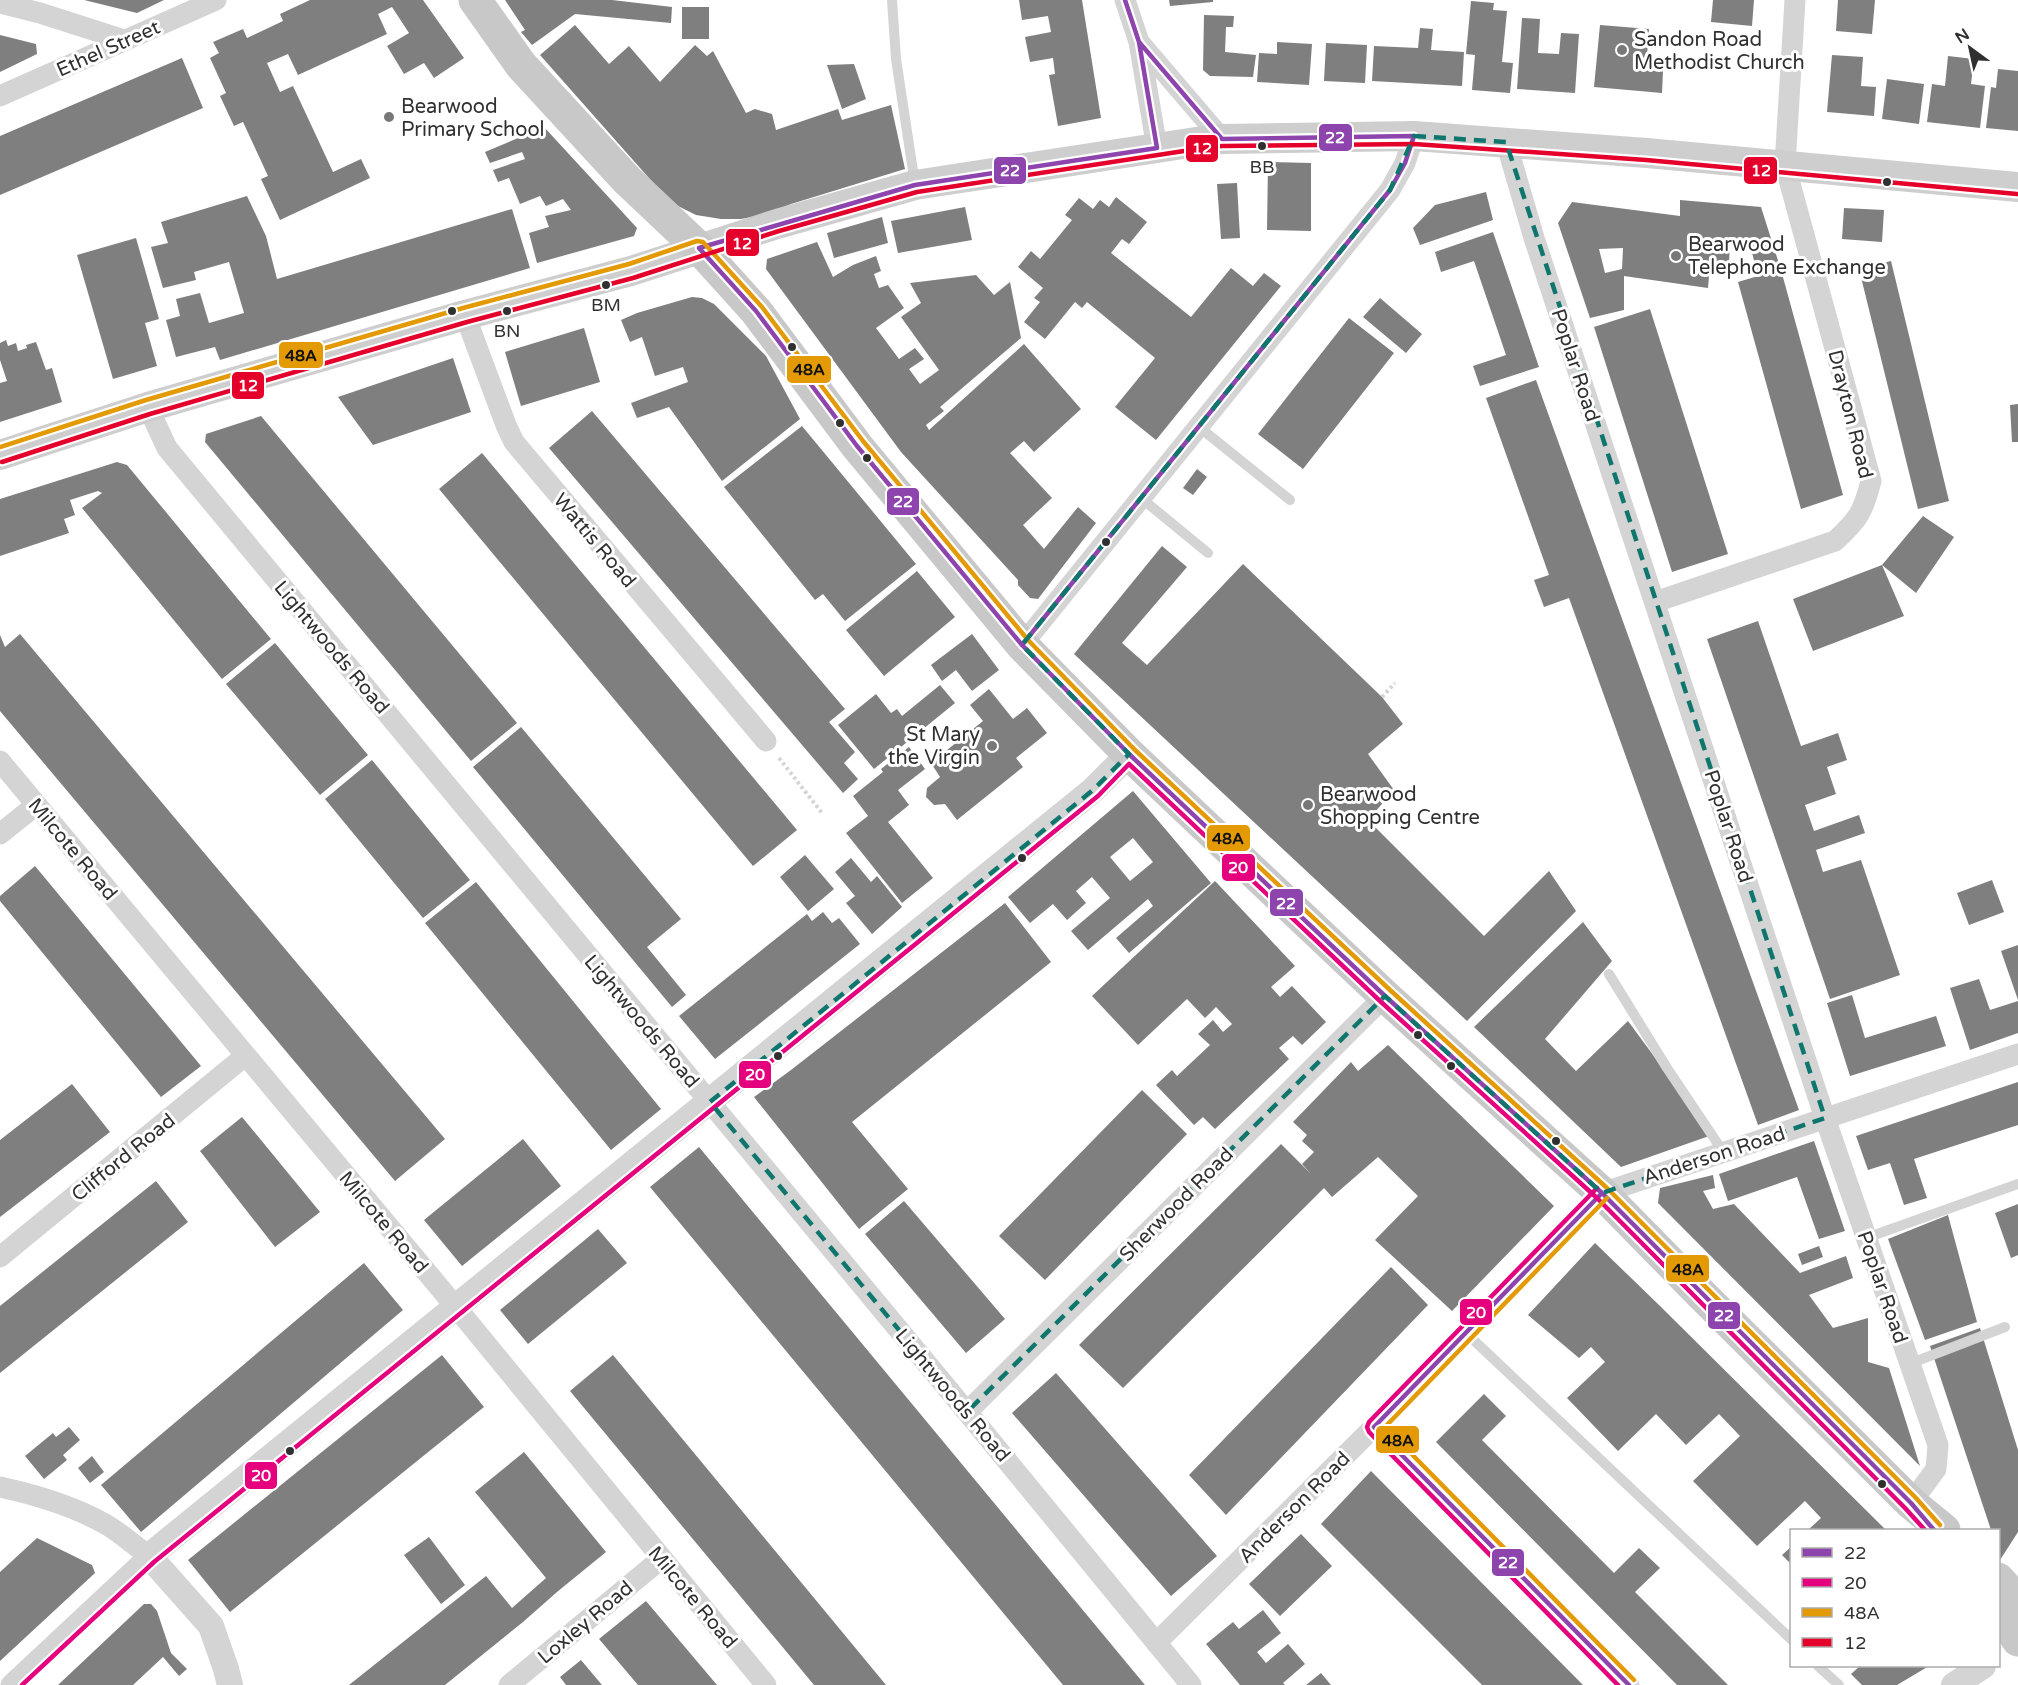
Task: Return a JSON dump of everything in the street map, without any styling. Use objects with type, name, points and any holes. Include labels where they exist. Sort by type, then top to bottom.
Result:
[{"type":"main road","points":[[475,0],[521,65],[627,180],[699,248],[756,311],[856,446],[1022,645],[1130,754],[1385,996],[1602,1193],[1911,1503],[1933,1529]]},
{"type":"main road","points":[[0,455],[148,407],[465,315],[631,271],[699,248],[915,185],[1222,139],[1414,136],[1785,165],[2018,187]]},
{"type":"main road","points":[[1911,1503],[1943,1529]]},
{"type":"main road","points":[[2000,1588],[2008,1624]]},
{"type":"street","name":"Ethel Street","points":[[0,96],[216,0]]},
{"type":"street","points":[[1125,0],[1139,42],[1157,148]]},
{"type":"street","name":"Drayton Road","points":[[1655,603],[1835,540],[1854,523],[1865,502],[1870,481],[1785,165],[1795,0]]},
{"type":"street","points":[[0,3],[40,13],[124,40]]},
{"type":"street","points":[[1139,42],[1222,139]]},
{"type":"street","points":[[1022,645],[1390,190],[1405,163],[1414,136]]},
{"type":"street","name":"Poplar Road","points":[[1506,142],[1534,238],[1655,603],[1866,1238],[1938,1445],[1936,1469],[1911,1503]]},
{"type":"street","name":"Wattis Road","points":[[465,315],[514,441],[766,741]]},
{"type":"street","name":"Lightwoods Road","points":[[148,407],[166,448],[1191,1685]]},
{"type":"street","points":[[11,1685],[149,1556],[1093,790],[1130,754]]},
{"type":"street","name":"Milcote Road","points":[[0,761],[455,1306],[766,1685]]},
{"type":"street","points":[[0,834],[36,805]]},
{"type":"street","name":"Sherwood Road","points":[[967,1412],[1385,996]]},
{"type":"street","name":"Anderson Road","points":[[1156,1643],[1374,1427],[1602,1193],[2018,1054]]},
{"type":"street","name":"Clifford Road","points":[[0,1257],[245,1056]]},
{"type":"street","points":[[1374,1427],[1629,1685]]},
{"type":"street","points":[[0,1487],[34,1494],[74,1509],[107,1525],[149,1556],[211,1626],[230,1685]]},
{"type":"street","name":"Loxley Road","points":[[509,1685],[661,1559]]},
{"type":"street","points":[[1954,1685],[1980,1667]]},
{"type":"lane","points":[[892,0],[896,59],[915,185]]},
{"type":"lane","points":[[1199,427],[1290,500]]},
{"type":"lane","points":[[1141,498],[1208,552]]},
{"type":"lane","points":[[1609,974],[1667,1068],[1724,1153]]},
{"type":"lane","points":[[1866,1238],[2018,1184]]},
{"type":"lane","points":[[1909,1364],[2006,1327]]},
{"type":"lane","points":[[1466,1333],[1790,1640]]},
{"type":"lane","points":[[1820,1667],[1839,1685]]},
{"type":"path","points":[[1382,697],[1395,683]]},
{"type":"path","points":[[766,741],[822,813]]},
{"type":"highlighted area","points":[[1414,136],[1506,142],[1825,1118],[1602,1193],[1385,996],[967,1412],[710,1102],[1093,790],[1129,754],[1022,645],[1390,190]]},
{"type":"building","points":[[84,0],[164,0],[137,13]]},
{"type":"building","points":[[310,0],[423,0],[464,58],[434,78],[424,63],[404,74],[387,46],[409,33],[392,7],[378,14],[387,34],[298,75],[288,54],[267,63],[280,92],[293,86],[333,172],[361,159],[370,178],[280,220],[261,179],[268,176],[243,122],[234,126],[220,96],[226,93],[210,58],[219,53],[213,42],[243,29],[247,38],[283,21],[280,14]]},
{"type":"building","points":[[505,0],[612,0],[672,7],[671,23],[575,14],[532,45],[521,32],[525,30]]},
{"type":"building","points":[[1019,0],[1082,0],[1101,118],[1058,126],[1049,75],[1055,74],[1053,58],[1030,62],[1025,37],[1051,32],[1048,16],[1022,20]]},
{"type":"building","points":[[1169,0],[1213,0],[1213,2],[1170,6]]},
{"type":"building","points":[[1713,0],[1754,0],[1752,26],[1711,22]]},
{"type":"building","points":[[1838,0],[1875,0],[1872,34],[1836,31]]},
{"type":"building","points":[[1471,1],[1494,3],[1493,10],[1507,11],[1502,62],[1513,63],[1510,93],[1472,90],[1475,55],[1466,54]]},
{"type":"building","points":[[682,7],[709,7],[709,39],[682,39]]},
{"type":"building","points":[[1204,15],[1234,16],[1233,27],[1226,27],[1225,52],[1256,55],[1253,77],[1210,76],[1203,70]]},
{"type":"building","points":[[1522,18],[1540,19],[1538,53],[1559,54],[1561,33],[1579,34],[1575,93],[1517,89]]},
{"type":"building","points":[[575,25],[609,64],[629,46],[660,82],[695,45],[707,56],[713,51],[746,113],[755,109],[772,114],[776,130],[838,109],[842,120],[891,105],[905,169],[791,204],[763,215],[741,219],[721,219],[696,215],[676,205],[656,186],[540,55]]},
{"type":"building","name":"Sandon Road Methodist Church","points":[[1600,25],[1649,29],[1646,70],[1663,71],[1662,93],[1594,87]]},
{"type":"building","points":[[1420,28],[1433,29],[1431,50],[1464,52],[1462,86],[1372,81],[1374,46],[1418,48]]},
{"type":"building","points":[[0,35],[36,44],[37,54],[0,72]]},
{"type":"building","points":[[1277,42],[1312,44],[1309,85],[1257,82],[1259,53],[1277,54]]},
{"type":"building","points":[[1326,43],[1367,45],[1365,83],[1324,81]]},
{"type":"building","points":[[1832,55],[1863,57],[1861,86],[1876,87],[1874,116],[1827,112]]},
{"type":"building","points":[[1948,56],[1974,59],[1971,84],[1985,86],[1980,128],[1927,122],[1932,84],[1945,86]]},
{"type":"building","points":[[182,58],[203,108],[0,195],[0,136]]},
{"type":"building","points":[[854,64],[866,99],[842,109],[827,65]]},
{"type":"building","points":[[1998,69],[2018,71],[2018,131],[1986,128],[1991,87],[1996,88]]},
{"type":"building","points":[[1887,79],[1924,84],[1919,124],[1882,119]]},
{"type":"building","points":[[544,127],[637,228],[634,236],[537,263],[529,233],[549,227],[545,216],[571,210],[563,199],[546,206],[540,196],[520,204],[509,178],[498,182],[493,170],[525,159],[522,152],[490,163],[485,152]]},
{"type":"building","points":[[1268,162],[1311,163],[1311,231],[1267,230]]},
{"type":"building","points":[[1237,183],[1240,238],[1221,239],[1217,184]]},
{"type":"building","points":[[1486,192],[1493,220],[1420,245],[1413,228],[1435,205]]},
{"type":"building","points":[[247,196],[266,236],[277,279],[512,209],[530,268],[220,360],[215,347],[176,357],[166,320],[180,316],[176,299],[200,293],[209,323],[244,313],[229,262],[194,272],[196,280],[163,288],[151,247],[168,243],[161,222]]},
{"type":"building","points":[[1116,197],[1147,222],[1129,244],[1122,239],[1111,253],[1191,317],[1231,268],[1253,286],[1264,273],[1281,286],[1156,440],[1115,407],[1155,358],[1087,302],[1082,308],[1075,302],[1045,339],[1024,322],[1040,302],[1034,298],[1043,288],[1018,267],[1031,251],[1040,259],[1072,220],[1065,215],[1079,198],[1093,209],[1100,200],[1109,207]]},
{"type":"building","points":[[1680,200],[1761,207],[1781,270],[1843,495],[1801,509],[1738,282],[1758,276],[1750,245],[1730,245],[1729,262],[1710,264],[1708,288],[1624,276],[1624,310],[1590,318],[1558,223],[1572,202],[1680,216]],"holes":[[[1623,248],[1622,269],[1605,273],[1599,249]]]},
{"type":"building","points":[[965,207],[972,240],[898,253],[891,221]]},
{"type":"building","points":[[1844,208],[1884,210],[1882,242],[1842,239]]},
{"type":"building","points":[[882,217],[888,243],[834,258],[827,233]]},
{"type":"building","points":[[1493,232],[1539,367],[1480,386],[1473,366],[1506,355],[1474,261],[1441,272],[1435,252]]},
{"type":"building","points":[[136,238],[159,319],[145,323],[157,366],[113,379],[77,255]]},
{"type":"building","points":[[817,242],[833,277],[853,265],[876,256],[881,271],[874,274],[879,288],[888,285],[904,308],[876,328],[899,359],[915,348],[924,359],[909,369],[920,384],[939,370],[901,317],[921,303],[910,283],[976,275],[994,295],[1010,282],[1021,338],[940,407],[944,411],[926,425],[929,430],[1024,344],[1081,409],[1034,452],[1024,441],[1010,453],[1052,498],[1023,525],[1044,549],[1078,507],[1096,523],[1038,599],[1030,598],[1018,585],[1018,580],[901,452],[766,269],[767,259]]},
{"type":"building","points":[[1891,261],[1949,501],[1918,509],[1859,269]]},
{"type":"building","points":[[692,297],[702,298],[714,304],[766,356],[800,419],[722,481],[669,407],[637,418],[631,403],[688,382],[683,367],[655,376],[642,337],[630,342],[621,320]]},
{"type":"building","points":[[1380,298],[1422,334],[1406,353],[1363,317]]},
{"type":"building","points":[[1650,309],[1728,554],[1672,572],[1594,327]]},
{"type":"building","points":[[1349,318],[1394,353],[1303,469],[1258,434]]},
{"type":"building","points":[[584,328],[600,382],[521,406],[505,352]]},
{"type":"building","points":[[6,340],[8,346],[16,343],[18,351],[36,342],[46,370],[52,368],[62,402],[0,422],[0,383],[7,381],[0,360],[0,343]]},
{"type":"building","points":[[453,358],[471,412],[373,445],[338,397]]},
{"type":"building","points":[[1536,380],[1799,1110],[1758,1125],[1569,598],[1544,607],[1534,580],[1549,575],[1486,398]]},
{"type":"building","points":[[2018,404],[2018,442],[2012,442],[2010,405]]},
{"type":"building","points":[[592,411],[845,709],[829,722],[855,752],[844,763],[858,779],[843,793],[549,448]]},
{"type":"building","points":[[261,416],[517,723],[471,761],[205,442],[206,434]]},
{"type":"building","points":[[802,426],[916,564],[845,621],[823,594],[815,600],[724,487]]},
{"type":"building","points":[[482,453],[797,830],[753,866],[439,489]]},
{"type":"building","points":[[117,462],[127,465],[271,639],[222,679],[82,508],[102,493],[98,491],[70,500],[75,515],[64,519],[69,533],[0,556],[0,499]]},
{"type":"building","points":[[1197,469],[1207,477],[1193,495],[1183,488]]},
{"type":"building","points":[[1923,516],[1954,537],[1916,593],[1882,565]]},
{"type":"building","name":"Bearwood Shopping Centre","points":[[1162,546],[1187,567],[1122,643],[1147,665],[1243,564],[1382,697],[1403,724],[1368,754],[1394,790],[1368,820],[1484,936],[1549,871],[1576,911],[1467,1021],[1074,654]]},
{"type":"building","points":[[1882,565],[1904,616],[1813,651],[1793,599]]},
{"type":"building","points":[[917,571],[955,617],[884,676],[846,630]]},
{"type":"building","points":[[1758,621],[1801,746],[1838,733],[1847,760],[1827,767],[1836,794],[1805,805],[1814,831],[1859,815],[1865,833],[1816,850],[1823,872],[1861,860],[1900,975],[1830,999],[1707,639]]},
{"type":"building","points":[[20,634],[445,1139],[395,1181],[0,711],[0,635],[5,647]]},
{"type":"building","points":[[972,634],[999,670],[972,691],[956,670],[942,681],[931,665]]},
{"type":"building","points":[[275,643],[368,755],[320,795],[226,684]]},
{"type":"building","points":[[940,685],[955,703],[874,769],[838,725],[876,694],[891,713],[897,709],[902,716]]},
{"type":"building","name":"St Mary the Virgin","points":[[989,689],[1013,719],[1027,708],[1047,733],[1016,758],[1023,767],[957,820],[945,804],[934,805],[926,797],[927,788],[940,777],[931,763],[983,721],[970,705]]},
{"type":"building","points":[[521,727],[681,919],[647,947],[686,995],[672,1007],[473,767]]},
{"type":"building","points":[[909,747],[925,769],[898,790],[909,805],[888,822],[933,878],[902,903],[846,833],[868,816],[853,796],[883,772],[881,769]]},
{"type":"building","points":[[372,760],[470,880],[423,918],[325,799]]},
{"type":"building","points":[[1133,791],[1211,883],[1129,953],[1116,938],[1153,906],[1148,899],[1088,950],[1071,931],[1110,898],[1092,877],[1076,891],[1086,903],[1067,920],[1053,904],[1030,923],[1008,897]],"holes":[[[1133,838],[1153,862],[1130,881],[1110,857]]]},
{"type":"building","points":[[805,855],[834,889],[808,911],[780,877]]},
{"type":"building","points":[[851,858],[871,882],[877,876],[902,907],[872,934],[846,903],[855,896],[835,872]]},
{"type":"building","points":[[35,866],[201,1066],[161,1097],[0,901],[0,896]]},
{"type":"building","points":[[1992,880],[2004,912],[1969,925],[1957,893]]},
{"type":"building","points":[[1215,881],[1295,966],[1271,987],[1280,997],[1292,986],[1326,1022],[1302,1045],[1293,1036],[1279,1048],[1289,1059],[1215,1129],[1203,1117],[1194,1125],[1156,1085],[1172,1070],[1177,1076],[1210,1045],[1198,1034],[1213,1020],[1223,1032],[1232,1024],[1216,1007],[1205,1018],[1187,999],[1138,1045],[1092,996]]},
{"type":"building","points":[[476,882],[661,1109],[611,1150],[425,923]]},
{"type":"building","points":[[1005,903],[1051,962],[852,1122],[908,1189],[859,1229],[754,1097]]},
{"type":"building","points":[[823,912],[832,923],[839,918],[860,944],[715,1059],[679,1016],[807,914],[812,921]]},
{"type":"building","points":[[1583,922],[1612,961],[1545,1039],[1576,1071],[1628,1021],[1712,1135],[1621,1167],[1474,1027]]},
{"type":"building","points":[[2018,945],[2018,1000],[2001,951]]},
{"type":"building","points":[[1979,979],[1990,1010],[2018,1001],[2018,1033],[1970,1050],[1950,988]]},
{"type":"building","points":[[1852,995],[1865,1038],[1936,1016],[1946,1046],[1850,1076],[1827,1003]]},
{"type":"building","points":[[1388,1045],[1554,1206],[1452,1311],[1375,1240],[1418,1196],[1378,1157],[1332,1197],[1324,1188],[1123,1388],[1079,1345],[1281,1144],[1311,1174],[1302,1164],[1314,1152],[1302,1141],[1307,1135],[1293,1122],[1351,1062],[1358,1071]]},
{"type":"building","points":[[2018,1082],[2018,1125],[1914,1159],[1927,1198],[1904,1205],[1890,1163],[1868,1170],[1856,1136]]},
{"type":"building","points":[[72,1084],[110,1132],[0,1217],[0,1140]]},
{"type":"building","points":[[1142,1090],[1187,1134],[1045,1280],[999,1236]]},
{"type":"building","points":[[242,1117],[320,1212],[275,1247],[200,1151]]},
{"type":"building","points":[[523,1139],[561,1186],[462,1266],[424,1220]]},
{"type":"building","points":[[1814,1141],[1845,1231],[1819,1239],[1797,1177],[1728,1201],[1719,1174]]},
{"type":"building","points":[[699,1147],[1145,1685],[1063,1685],[650,1187]]},
{"type":"building","points":[[1713,1175],[1715,1188],[1703,1191],[1713,1209],[1734,1204],[1800,1273],[1846,1256],[1853,1278],[1809,1295],[1833,1328],[1868,1318],[1868,1362],[1889,1368],[1920,1466],[1658,1203],[1660,1188]]},
{"type":"building","points":[[156,1181],[188,1222],[0,1373],[0,1306]]},
{"type":"building","points":[[904,1201],[1005,1319],[966,1353],[865,1234]]},
{"type":"building","points":[[2018,1204],[2018,1255],[2011,1258],[1995,1213]]},
{"type":"building","points":[[1948,1215],[1977,1322],[1925,1340],[1888,1239]]},
{"type":"building","points":[[598,1229],[627,1263],[528,1344],[500,1310]]},
{"type":"building","points":[[1595,1243],[1885,1529],[1809,1529],[1821,1518],[1805,1501],[1757,1546],[1693,1481],[1740,1436],[1719,1414],[1686,1445],[1656,1414],[1618,1451],[1567,1398],[1605,1362],[1591,1347],[1579,1358],[1528,1315]]},
{"type":"building","points":[[1819,1246],[1823,1257],[1802,1265],[1798,1254]]},
{"type":"building","points":[[364,1263],[403,1310],[141,1532],[101,1485]]},
{"type":"building","points":[[1391,1267],[1428,1305],[1226,1515],[1189,1475]]},
{"type":"building","points":[[1980,1328],[2018,1450],[2018,1532],[2000,1560],[2000,1529],[1991,1529],[1930,1346]]},
{"type":"building","points":[[442,1355],[484,1407],[230,1612],[188,1560]]},
{"type":"building","points":[[613,1355],[886,1685],[814,1685],[570,1391]]},
{"type":"building","points":[[1056,1373],[1217,1556],[1171,1596],[1012,1413]]},
{"type":"building","points":[[1484,1394],[1506,1416],[1482,1440],[1614,1573],[1639,1548],[1660,1568],[1635,1592],[1728,1685],[1677,1685],[1436,1442]]},
{"type":"building","points":[[69,1427],[80,1440],[63,1455],[67,1460],[44,1479],[25,1456],[53,1433],[56,1437]]},
{"type":"building","points":[[524,1452],[606,1552],[445,1685],[349,1685],[486,1576],[512,1608],[546,1578],[475,1492]]},
{"type":"building","points":[[92,1456],[104,1472],[90,1483],[78,1468]]},
{"type":"building","points":[[1371,1471],[1583,1685],[1482,1685],[1321,1524]]},
{"type":"building","points":[[1301,1534],[1332,1566],[1280,1616],[1249,1584]]},
{"type":"building","points":[[429,1537],[465,1585],[441,1604],[404,1555]]},
{"type":"building","points":[[37,1538],[92,1565],[95,1573],[0,1661],[0,1572]]},
{"type":"building","points":[[1790,1548],[1790,1563],[1782,1555]]},
{"type":"building","points":[[646,1601],[717,1685],[638,1685],[599,1639]]},
{"type":"building","points":[[144,1604],[151,1604],[157,1611],[171,1653],[187,1669],[179,1676],[163,1657],[133,1685],[58,1685]]},
{"type":"building","points":[[1263,1610],[1281,1633],[1257,1652],[1266,1663],[1288,1644],[1305,1664],[1283,1683],[1285,1685],[1240,1685],[1206,1644],[1233,1622],[1239,1629]]},
{"type":"building","points":[[581,1660],[602,1685],[566,1685],[560,1677]]},
{"type":"building","points":[[1859,1667],[1927,1667],[1897,1685],[1862,1685],[1851,1674]]},
{"type":"building","points":[[1321,1673],[1331,1685],[1306,1685]]},
{"type":"transit line","name":"22","points":[[1125,0],[1139,42],[1157,148],[915,185],[699,248],[756,311],[857,446],[1022,645],[1129,754],[1385,996],[1602,1193],[1911,1503],[1933,1529]]},
{"type":"transit line","name":"22","points":[[1022,645],[1390,190],[1405,163],[1414,136],[1222,139],[1139,42]]},
{"type":"transit line","name":"12","points":[[2,462],[150,414],[467,322],[633,278],[779,231],[917,192],[1197,149],[1222,146],[1414,144],[1646,160],[2017,194]]},
{"type":"transit line","name":"48A","points":[[0,447],[146,400],[463,308],[629,264],[697,241],[703,242],[762,307],[863,441],[1028,640],[1134,749],[1390,990],[1607,1188],[1916,1498],[1940,1525]]},
{"type":"transit line","name":"20","points":[[22,1685],[154,1562],[1098,796],[1129,764],[1380,1001],[1597,1198],[1924,1529]]},
{"type":"transit line","name":"20","points":[[1597,1188],[1369,1422],[1367,1427],[1369,1432],[1618,1685]]},
{"type":"transit line","name":"22","points":[[1602,1193],[1374,1427],[1629,1685]]},
{"type":"transit line","name":"48A","points":[[1607,1198],[1385,1427],[1634,1680]]},
{"type":"place","name":"Sandon Road Methodist Church","points":[[1622,50]]},
{"type":"place","name":"Bearwood Primary School","points":[[389,117]]},
{"type":"place","name":"BB","points":[[1262,146]]},
{"type":"place","name":"Bearwood Telephone Exchange","points":[[1676,256]]},
{"type":"place","name":"BM","points":[[606,285]]},
{"type":"place","name":"BN","points":[[507,311]]},
{"type":"place","name":"St Mary the Virgin","points":[[992,746]]},
{"type":"place","name":"Bearwood Shopping Centre","points":[[1308,805]]}]
